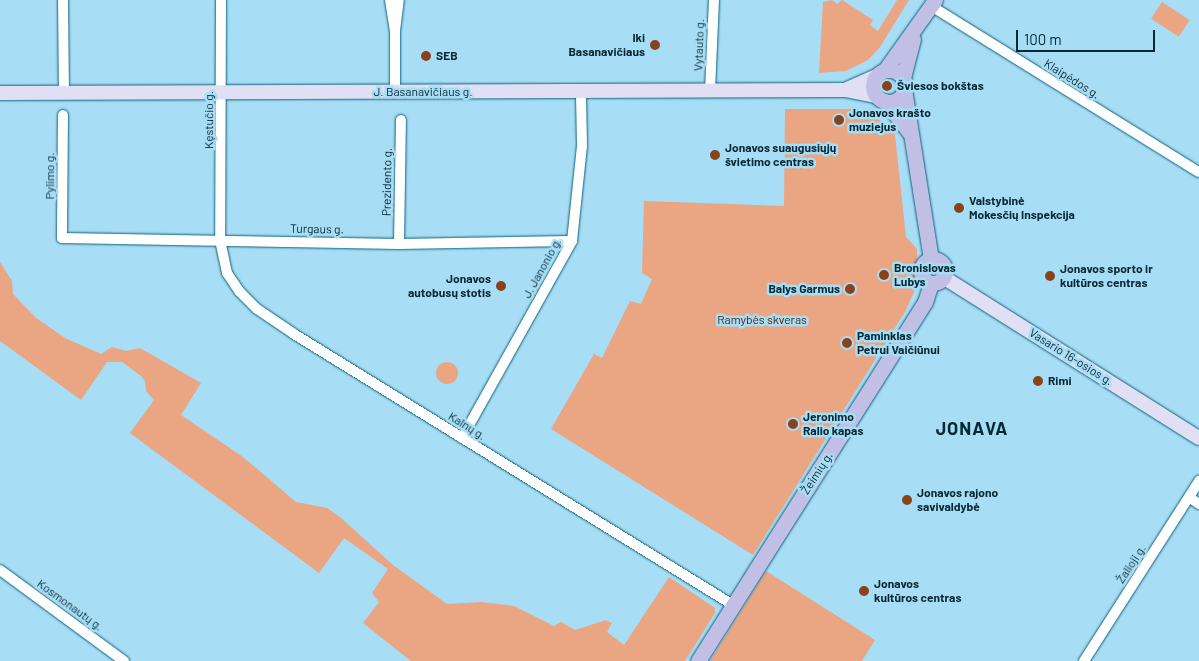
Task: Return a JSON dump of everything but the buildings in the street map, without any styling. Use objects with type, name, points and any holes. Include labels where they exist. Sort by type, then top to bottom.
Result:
[{"type":"main road","points":[[911,134],[872,86],[880,73],[916,30],[933,3]]},
{"type":"main road","points":[[881,99],[895,100],[904,84],[916,30]]},
{"type":"main road","points":[[880,73],[895,71],[904,84],[931,259],[944,266],[937,280]]},
{"type":"main road","name":"J. Basanavičiaus g.","points":[[845,90],[880,73]]},
{"type":"main road","name":"J. Basanavičiaus g.","points":[[0,93],[845,90],[881,99]]},
{"type":"main road","name":"Vasario 16-osios g.","points":[[937,280],[1199,438]]},
{"type":"main road","name":"Žeimių g.","points":[[698,661],[926,302],[937,280]]},
{"type":"street","points":[[63,0],[64,93]]},
{"type":"street","name":"Kęstučio g.","points":[[220,240],[221,0]]},
{"type":"street","points":[[390,0],[395,32],[395,93]]},
{"type":"street","points":[[395,32],[400,0]]},
{"type":"street","name":"Vytauto g.","points":[[710,91],[714,0]]},
{"type":"street","name":"Klaipėdos g.","points":[[933,3],[1199,172]]},
{"type":"street","name":"J. Janonio g.","points":[[462,438],[572,241],[582,146],[581,92]]},
{"type":"street","name":"Pylimo g.","points":[[62,238],[63,115]]},
{"type":"street","name":"Prezidento g.","points":[[399,244],[400,120]]},
{"type":"street","name":"Turgaus g.","points":[[62,238],[399,244],[572,241]]},
{"type":"street","name":"Kalnų g.","points":[[220,240],[226,273],[257,309],[733,605]]},
{"type":"street","name":"Žalioji g.","points":[[1084,661],[1199,481]]},
{"type":"street","points":[[1189,497],[1199,504]]},
{"type":"street","name":"Kosmonautų g.","points":[[0,570],[124,661]]},
{"type":"green space","points":[[832,0],[837,4],[842,0],[873,20],[870,25],[878,31],[897,0],[909,0],[880,47],[868,60],[846,71],[819,73],[823,2]]},
{"type":"green space","points":[[1162,2],[1190,20],[1179,37],[1151,19]]},
{"type":"green space","name":"Ramybės skveras","points":[[785,109],[857,109],[885,123],[895,135],[906,237],[917,249],[917,272],[914,292],[905,312],[753,555],[551,429],[594,354],[602,358],[630,301],[641,304],[652,279],[642,273],[644,201],[784,206]]},
{"type":"green space","points":[[0,262],[12,281],[13,294],[36,318],[65,338],[101,354],[112,347],[126,351],[140,348],[201,383],[181,415],[243,457],[296,502],[327,508],[340,517],[393,565],[447,604],[482,602],[514,606],[554,626],[561,622],[575,630],[606,620],[612,623],[607,632],[624,645],[669,577],[715,608],[715,613],[685,661],[411,661],[363,623],[379,602],[372,593],[388,569],[344,538],[319,573],[130,433],[154,400],[146,391],[145,381],[141,376],[122,362],[107,362],[81,400],[0,341]]},
{"type":"green space","points":[[447,362],[455,365],[458,373],[455,381],[447,384],[439,381],[436,373],[439,365]]},
{"type":"green space","points":[[766,571],[875,640],[862,661],[710,661]]},
{"type":"place","name":"Iki Basanavičiaus","points":[[655,45]]},
{"type":"place","name":"SEB","points":[[426,56]]},
{"type":"place","name":"Šviesos bokštas","points":[[887,86]]},
{"type":"place","name":"Jonavos krašto muziejus","points":[[839,120]]},
{"type":"place","name":"Jonavos suaugusiųjų švietimo centras","points":[[715,155]]},
{"type":"place","name":"Valstybinė Mokesčių Inspekcija","points":[[959,208]]},
{"type":"place","name":"Bronislovas Lubys","points":[[884,275]]},
{"type":"place","name":"Jonavos sporto ir kultūros centras","points":[[1050,276]]},
{"type":"place","name":"Jonavos autobusų stotis","points":[[501,286]]},
{"type":"place","name":"Balys Garmus","points":[[850,289]]},
{"type":"place","name":"Paminklas Petrui Vaičiūnui","points":[[847,343]]},
{"type":"place","name":"Rimi","points":[[1038,381]]},
{"type":"place","name":"Jeronimo Ralio kapas","points":[[793,424]]},
{"type":"place","name":"Jonavos rajono savivaldybė","points":[[907,500]]},
{"type":"place","name":"Jonavos kultūros centras","points":[[864,591]]},
{"type":"district","name":"JONAVA","points":[[972,428]]}]
